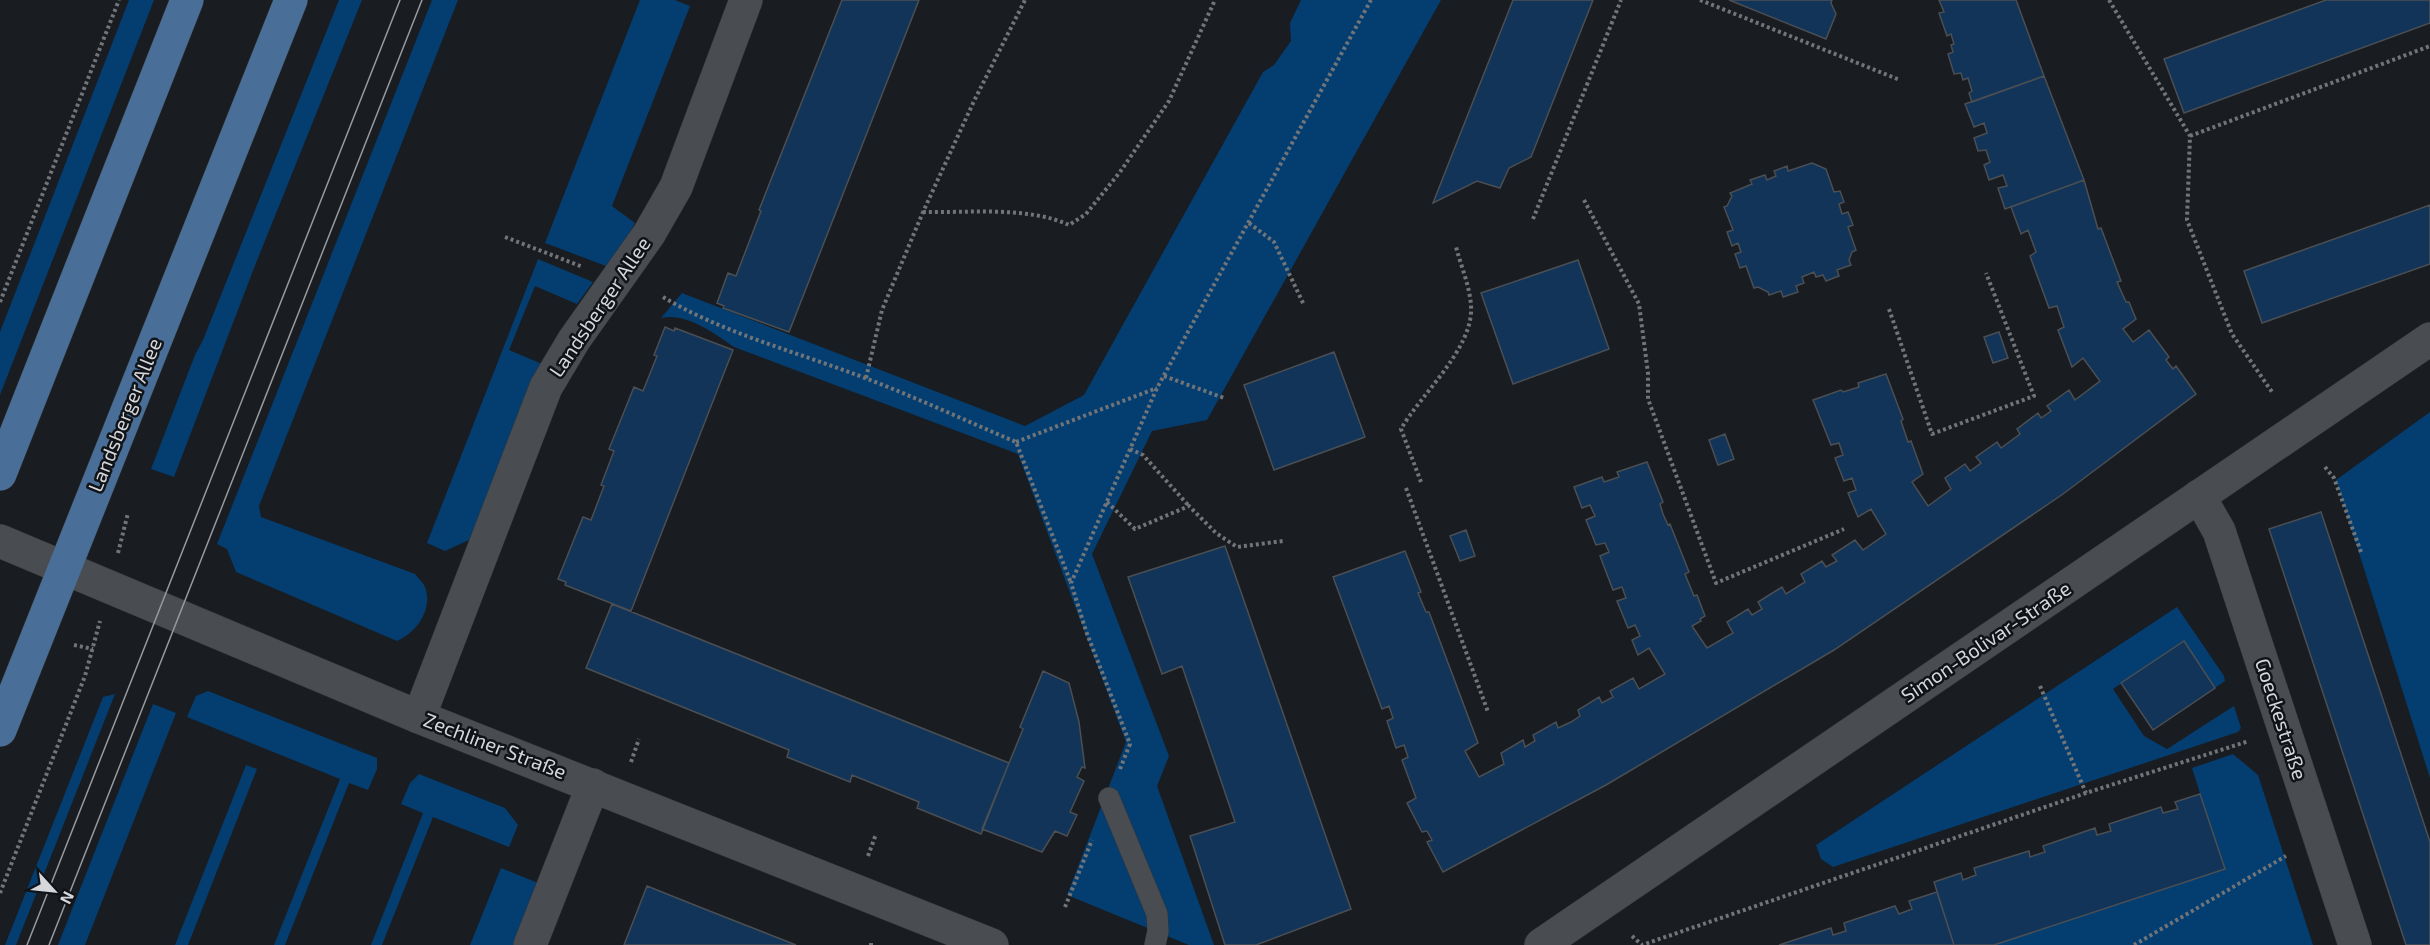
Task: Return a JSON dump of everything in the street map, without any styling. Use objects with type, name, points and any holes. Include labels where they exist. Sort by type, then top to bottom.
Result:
[{"type":"main road","points":[[0,474],[187,0]]},
{"type":"main road","name":"Landsberger Allee","points":[[0,730],[291,0]]},
{"type":"street","name":"Landsberger Allee","points":[[419,717],[546,387],[615,279],[649,234],[676,187],[746,0]]},
{"type":"street","name":"Simon-Bolivar-Straße","points":[[1541,945],[2430,339]]},
{"type":"street","name":"Goeckestraße","points":[[2199,496],[2219,531],[2355,945]]},
{"type":"street","name":"Zechliner Straße","points":[[0,542],[419,717],[593,784],[992,945]]},
{"type":"street","points":[[530,945],[593,784]]},
{"type":"lane","points":[[1109,798],[1157,914],[1158,931],[1155,945]]},
{"type":"path","points":[[0,302],[119,0]]},
{"type":"path","points":[[866,378],[882,310],[974,101],[1025,0]]},
{"type":"path","points":[[923,213],[1022,214],[1054,218],[1069,225],[1086,214],[1120,172],[1169,101],[1215,0]]},
{"type":"path","points":[[1071,583],[1157,388],[1371,0]]},
{"type":"path","points":[[1533,219],[1621,0]]},
{"type":"path","points":[[1700,0],[1900,80]]},
{"type":"path","points":[[2109,0],[2190,136],[2187,220],[2232,334],[2272,392]]},
{"type":"path","points":[[2190,136],[2430,46]]},
{"type":"path","points":[[1584,200],[1638,304],[1648,373],[1648,399],[1716,583],[1844,529]]},
{"type":"path","points":[[1249,223],[1274,242],[1304,305]]},
{"type":"path","points":[[505,237],[615,279]]},
{"type":"path","points":[[1421,482],[1401,429],[1453,357],[1471,325],[1471,305],[1456,247]]},
{"type":"path","points":[[1889,309],[1932,434],[2034,396],[1986,273]]},
{"type":"path","points":[[663,297],[711,321],[866,378],[1016,442],[1157,388]]},
{"type":"path","points":[[1164,376],[1224,399]]},
{"type":"path","points":[[1016,442],[1071,583],[1086,630]]},
{"type":"path","points":[[1130,449],[1143,455],[1216,533],[1236,546],[1283,541]]},
{"type":"path","points":[[2325,467],[2334,478],[2361,552]]},
{"type":"path","points":[[1406,488],[1488,712]]},
{"type":"path","points":[[1107,502],[1136,529],[1189,506]]},
{"type":"path","points":[[2040,686],[2086,793]]},
{"type":"path","points":[[0,893],[70,713]]},
{"type":"path","points":[[1632,936],[1642,945],[2086,793],[2284,730]]},
{"type":"path","points":[[2134,945],[2292,852]]},
{"type":"shaded area","points":[[129,0],[154,0],[0,395],[0,332]]},
{"type":"shaded area","points":[[339,0],[362,0],[254,268],[174,477],[151,469],[195,355]]},
{"type":"shaded area","points":[[432,0],[458,0],[259,506],[261,517],[415,574],[425,588],[427,606],[416,627],[397,641],[236,572],[227,549],[217,544]]},
{"type":"shaded area","points":[[640,0],[675,0],[690,6],[612,206],[635,223],[606,266],[545,243]]},
{"type":"shaded area","points":[[1301,0],[1441,0],[1207,420],[1152,431],[1092,554],[1169,756],[1157,786],[1214,945],[1189,945],[1067,895],[1126,742],[1018,454],[734,347],[709,330],[690,321],[680,318],[661,318],[682,293],[1025,426],[1084,395],[1263,72],[1274,65],[1291,41],[1290,23]]},
{"type":"shaded area","points":[[538,259],[593,282],[577,304],[535,286],[509,350],[542,364],[469,540],[445,551],[427,543]]},
{"type":"shaded area","points":[[2430,412],[2430,778],[2336,480]]},
{"type":"shaded area","points":[[2177,607],[2224,676],[2225,681],[2215,688],[2183,641],[2113,689],[2144,736],[2167,749],[2234,706],[2241,728],[2238,732],[1833,867],[1821,859],[1816,845]]},
{"type":"shaded area","points":[[208,691],[377,758],[377,769],[368,790],[349,783],[285,945],[274,945],[340,779],[187,717],[196,696]]},
{"type":"shaded area","points":[[115,694],[16,945],[5,945],[103,697]]},
{"type":"shaded area","points":[[153,704],[176,713],[85,945],[58,945]]},
{"type":"shaded area","points":[[2233,754],[2258,775],[2313,945],[1994,945],[2224,869],[2192,768]]},
{"type":"shaded area","points":[[246,765],[257,769],[188,945],[175,945]]},
{"type":"shaded area","points":[[419,774],[505,808],[518,825],[509,847],[433,817],[382,945],[371,945],[423,813],[401,804],[410,783]]},
{"type":"shaded area","points":[[501,868],[538,883],[514,945],[470,945]]},
{"type":"building","points":[[842,0],[919,0],[789,332],[723,308],[724,306],[717,303],[728,273],[736,276],[761,211],[759,210]]},
{"type":"building","points":[[1513,0],[1593,0],[1531,157],[1509,168],[1500,188],[1477,181],[1433,203]]},
{"type":"building","points":[[1729,0],[1832,0],[1836,14],[1826,39]]},
{"type":"building","points":[[1939,0],[2016,0],[2044,76],[1972,102],[1969,93],[1972,91],[1968,78],[1963,80],[1961,73],[1954,74],[1948,54],[1953,52],[1951,45],[1954,44],[1951,34],[1947,36],[1939,13],[1944,12]]},
{"type":"building","points":[[2326,0],[2430,0],[2430,23],[2184,113],[2164,59]]},
{"type":"building","points":[[2044,76],[2084,180],[2005,209],[1998,188],[2007,186],[2003,175],[1989,180],[1984,165],[1990,162],[1986,150],[1978,151],[1974,138],[1987,133],[1984,123],[1974,127],[1965,104]]},
{"type":"building","points":[[1812,163],[1826,169],[1834,192],[1840,191],[1844,202],[1839,204],[1842,214],[1848,212],[1853,225],[1848,227],[1856,250],[1852,252],[1849,260],[1851,265],[1837,270],[1839,276],[1826,281],[1823,275],[1816,277],[1814,272],[1802,277],[1804,283],[1796,286],[1798,292],[1783,297],[1781,291],[1769,295],[1768,292],[1758,287],[1754,288],[1746,266],[1740,268],[1735,254],[1741,252],[1738,243],[1732,246],[1727,232],[1733,230],[1724,207],[1727,206],[1732,196],[1730,193],[1752,184],[1750,180],[1765,175],[1767,180],[1776,176],[1774,171],[1787,166],[1788,171]]},
{"type":"building","points":[[2084,180],[2098,229],[2101,228],[2121,281],[2117,282],[2136,319],[2123,329],[2133,342],[2149,330],[2169,357],[2166,360],[2173,369],[2176,366],[2196,394],[2063,494],[1834,650],[1606,785],[1443,872],[1427,842],[1432,840],[1427,831],[1422,832],[1407,803],[1416,798],[1402,760],[1408,757],[1404,745],[1396,748],[1387,721],[1393,718],[1389,706],[1382,709],[1333,577],[1405,551],[1421,592],[1418,593],[1426,612],[1429,612],[1478,743],[1465,751],[1479,777],[1504,764],[1501,753],[1523,740],[1525,747],[1535,741],[1533,735],[1556,722],[1558,728],[1571,722],[1580,716],[1578,710],[1599,697],[1602,703],[1613,697],[1610,691],[1633,678],[1639,689],[1665,674],[1649,648],[1638,655],[1632,640],[1640,636],[1635,625],[1628,628],[1617,601],[1626,598],[1622,587],[1613,590],[1600,556],[1609,552],[1605,543],[1596,545],[1586,520],[1595,516],[1590,505],[1582,508],[1574,487],[1602,477],[1604,482],[1619,477],[1617,472],[1647,462],[1663,502],[1660,504],[1663,514],[1668,525],[1670,524],[1689,572],[1685,574],[1694,596],[1697,595],[1705,616],[1692,626],[1707,648],[1733,633],[1727,622],[1748,609],[1752,615],[1762,609],[1758,602],[1782,587],[1786,594],[1805,582],[1801,574],[1822,561],[1826,567],[1837,561],[1832,555],[1855,540],[1863,550],[1886,534],[1871,509],[1858,517],[1848,493],[1856,490],[1852,478],[1844,481],[1835,458],[1843,455],[1839,443],[1831,445],[1813,400],[1841,390],[1843,392],[1859,387],[1858,383],[1886,374],[1903,419],[1901,421],[1908,442],[1911,441],[1923,474],[1912,482],[1928,506],[1951,489],[1945,478],[1965,464],[1970,471],[1981,463],[1976,457],[1997,442],[2001,448],[2020,434],[2017,429],[2038,413],[2041,418],[2051,411],[2047,406],[2069,390],[2075,400],[2100,381],[2083,358],[2072,367],[2058,330],[2064,327],[2057,306],[2049,308],[2030,256],[2036,252],[2028,230],[2021,234],[2011,207]]},
{"type":"building","points":[[2430,205],[2430,264],[2262,323],[2244,271]]},
{"type":"building","points":[[1578,260],[1609,349],[1513,384],[1481,293]]},
{"type":"building","points":[[665,327],[674,331],[675,328],[733,350],[631,611],[565,585],[566,582],[558,579],[583,517],[591,520],[614,451],[609,449],[634,387],[643,391],[657,356],[654,355]]},
{"type":"building","points":[[1999,332],[2008,358],[1993,363],[1984,337]]},
{"type":"building","points":[[1334,352],[1365,437],[1274,470],[1244,385]]},
{"type":"building","points":[[1725,434],[1734,459],[1718,465],[1709,440]]},
{"type":"building","points":[[2321,512],[2430,842],[2430,945],[2406,945],[2269,529]]},
{"type":"building","points":[[1466,530],[1475,556],[1460,561],[1450,536]]},
{"type":"building","points":[[1225,546],[1351,909],[1256,945],[1225,945],[1190,836],[1235,822],[1182,666],[1162,674],[1128,577]]},
{"type":"building","points":[[612,604],[1009,763],[981,834],[917,808],[919,802],[852,775],[850,782],[787,757],[789,750],[586,668]]},
{"type":"building","points":[[2184,641],[2215,688],[2153,730],[2121,683]]},
{"type":"building","points":[[1043,671],[1069,683],[1079,722],[1085,768],[1082,767],[1077,777],[1084,781],[1070,812],[1077,815],[1067,836],[1055,831],[1042,852],[982,829],[1023,729],[1020,727]]},
{"type":"building","points":[[2200,794],[2225,869],[1994,945],[1954,945],[1934,882],[1961,873],[1963,880],[1976,875],[1974,868],[2029,851],[2030,857],[2045,852],[2043,846],[2095,828],[2097,835],[2111,831],[2109,824],[2161,807],[2163,813],[2178,809],[2175,802]]},
{"type":"building","points":[[647,886],[702,908],[796,945],[624,945]]},
{"type":"building","points":[[1937,892],[1954,945],[1779,945],[1831,928],[1833,935],[1846,931],[1844,923],[1895,906],[1899,914],[1912,909],[1909,901]]},
{"type":"tram line","points":[[27,945],[400,0]]},
{"type":"tram line","points":[[49,945],[422,0]]}]
